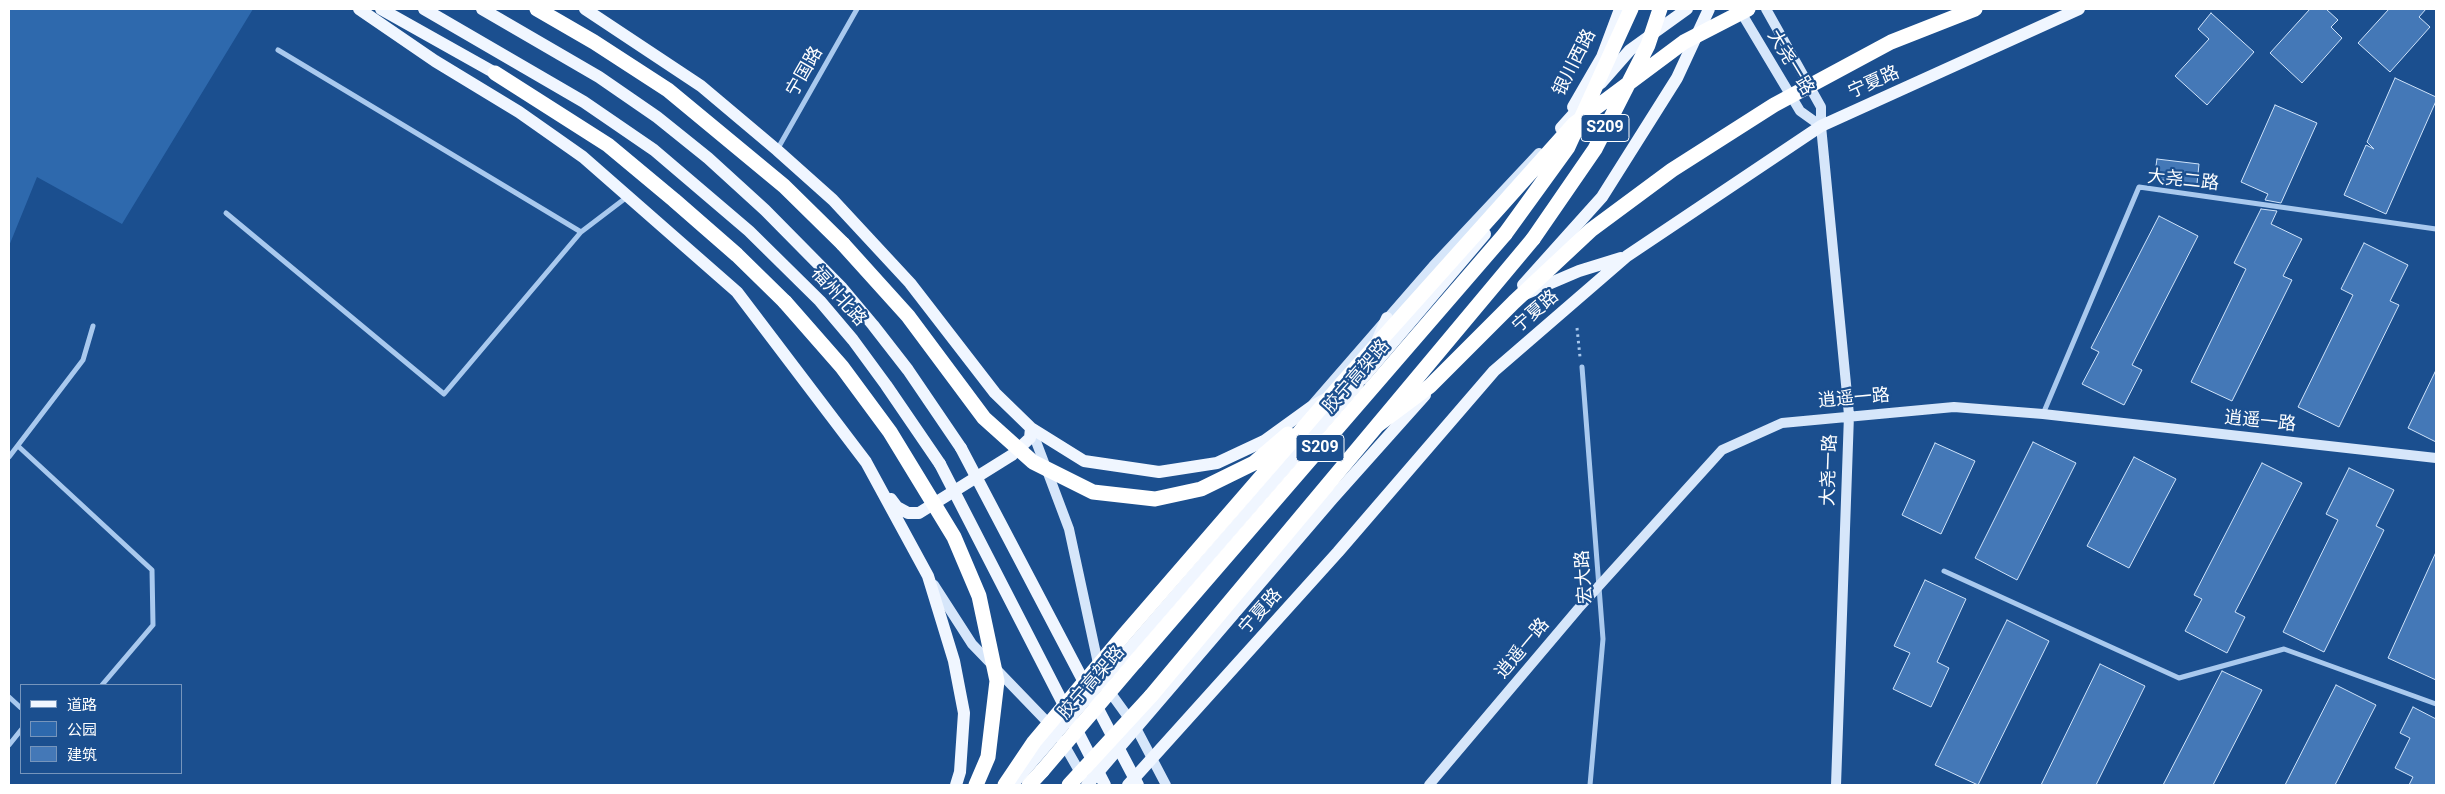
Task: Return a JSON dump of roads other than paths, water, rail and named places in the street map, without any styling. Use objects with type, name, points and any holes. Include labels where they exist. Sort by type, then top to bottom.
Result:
[{"type":"highway","points":[[537,9],[594,42],[668,90],[784,186],[843,244],[908,316],[984,418],[1033,462],[1093,492],[1155,499],[1201,488],[1254,463],[1299,424],[1345,380],[1574,124],[1684,42],[1748,9]]},
{"type":"highway","name":"胶宁高架路","points":[[1029,785],[1506,234],[1568,147],[1631,9]]},
{"type":"highway","name":"S209","points":[[1069,785],[1151,696],[1533,239],[1594,149],[1648,45],[1660,9]]},
{"type":"highway","points":[[1379,424],[1430,386],[1514,302],[1591,230],[1672,170],[1774,105],[1891,42],[1975,9]]},
{"type":"highway","points":[[495,73],[608,145],[737,255],[785,302],[842,366],[890,432],[954,537],[979,596],[997,681],[988,757],[976,785]]},
{"type":"highway","name":"胶宁高架路","points":[[1005,785],[1034,742],[1345,380]]},
{"type":"main road","points":[[359,9],[435,62],[519,112],[583,157],[629,195],[737,292],[866,462],[928,576],[954,662],[964,713],[960,772],[956,785]]},
{"type":"main road","points":[[381,9],[495,73]]},
{"type":"main road","name":"福州北路","points":[[424,9],[584,102],[654,150],[749,231],[820,300],[886,384],[940,464],[1105,785]]},
{"type":"main road","name":"福州北路","points":[[482,9],[599,77],[657,117],[708,158],[765,210],[836,282],[873,325],[908,370],[961,448],[1138,785]]},
{"type":"main road","points":[[585,9],[701,86],[833,200],[910,282],[995,393],[1031,428],[1084,461],[1159,472],[1217,463],[1264,441],[1310,407],[1362,379],[1387,318]]},
{"type":"main road","name":"银川西路","points":[[1558,133],[1602,57],[1620,9]]},
{"type":"main road","points":[[1012,785],[1102,683],[1510,205],[1558,133],[1630,50],[1687,9]]},
{"type":"main road","name":"宁夏路","points":[[1087,785],[1332,499],[1602,197],[1677,78],[1709,9]]},
{"type":"main road","name":"宁夏路","points":[[1128,785],[1154,759],[1338,552],[1494,371],[1627,256],[1821,126],[2079,9]]},
{"type":"main road","points":[[1510,301],[1578,271],[1627,256]]},
{"type":"main road","points":[[877,482],[897,507],[908,513],[919,513],[1012,455],[1030,438],[1031,428]]},
{"type":"street","name":"宁国路","points":[[777,150],[857,9]]},
{"type":"street","name":"大尧一路","points":[[1739,9],[1800,111],[1821,126]]},
{"type":"street","name":"大尧一路","points":[[1766,9],[1821,107],[1821,126],[1849,415],[1836,785]]},
{"type":"street","points":[[278,50],[581,232]]},
{"type":"street","points":[[1310,407],[1432,266],[1558,133]]},
{"type":"street","name":"大尧二路","points":[[2043,414],[2140,187],[2436,229]]},
{"type":"street","points":[[226,213],[444,394],[581,232],[629,195]]},
{"type":"street","points":[[9,457],[83,360],[93,326]]},
{"type":"street","name":"宏大路","points":[[1582,367],[1603,639],[1590,785]]},
{"type":"street","name":"逍遥一路","points":[[1429,785],[1600,584],[1722,450],[1782,423],[1849,415],[1954,407],[2043,414],[2436,458]]},
{"type":"street","points":[[1031,428],[1069,529],[1102,683],[1136,728],[1166,785]]},
{"type":"street","points":[[18,446],[152,570],[153,625],[103,684]]},
{"type":"street","points":[[1944,571],[2179,678],[2284,649],[2436,704]]},
{"type":"street","points":[[928,576],[972,644],[1057,732],[1087,785]]},
{"type":"street","points":[[9,698],[20,707]]},
{"type":"street","points":[[9,745],[20,731]]}]
